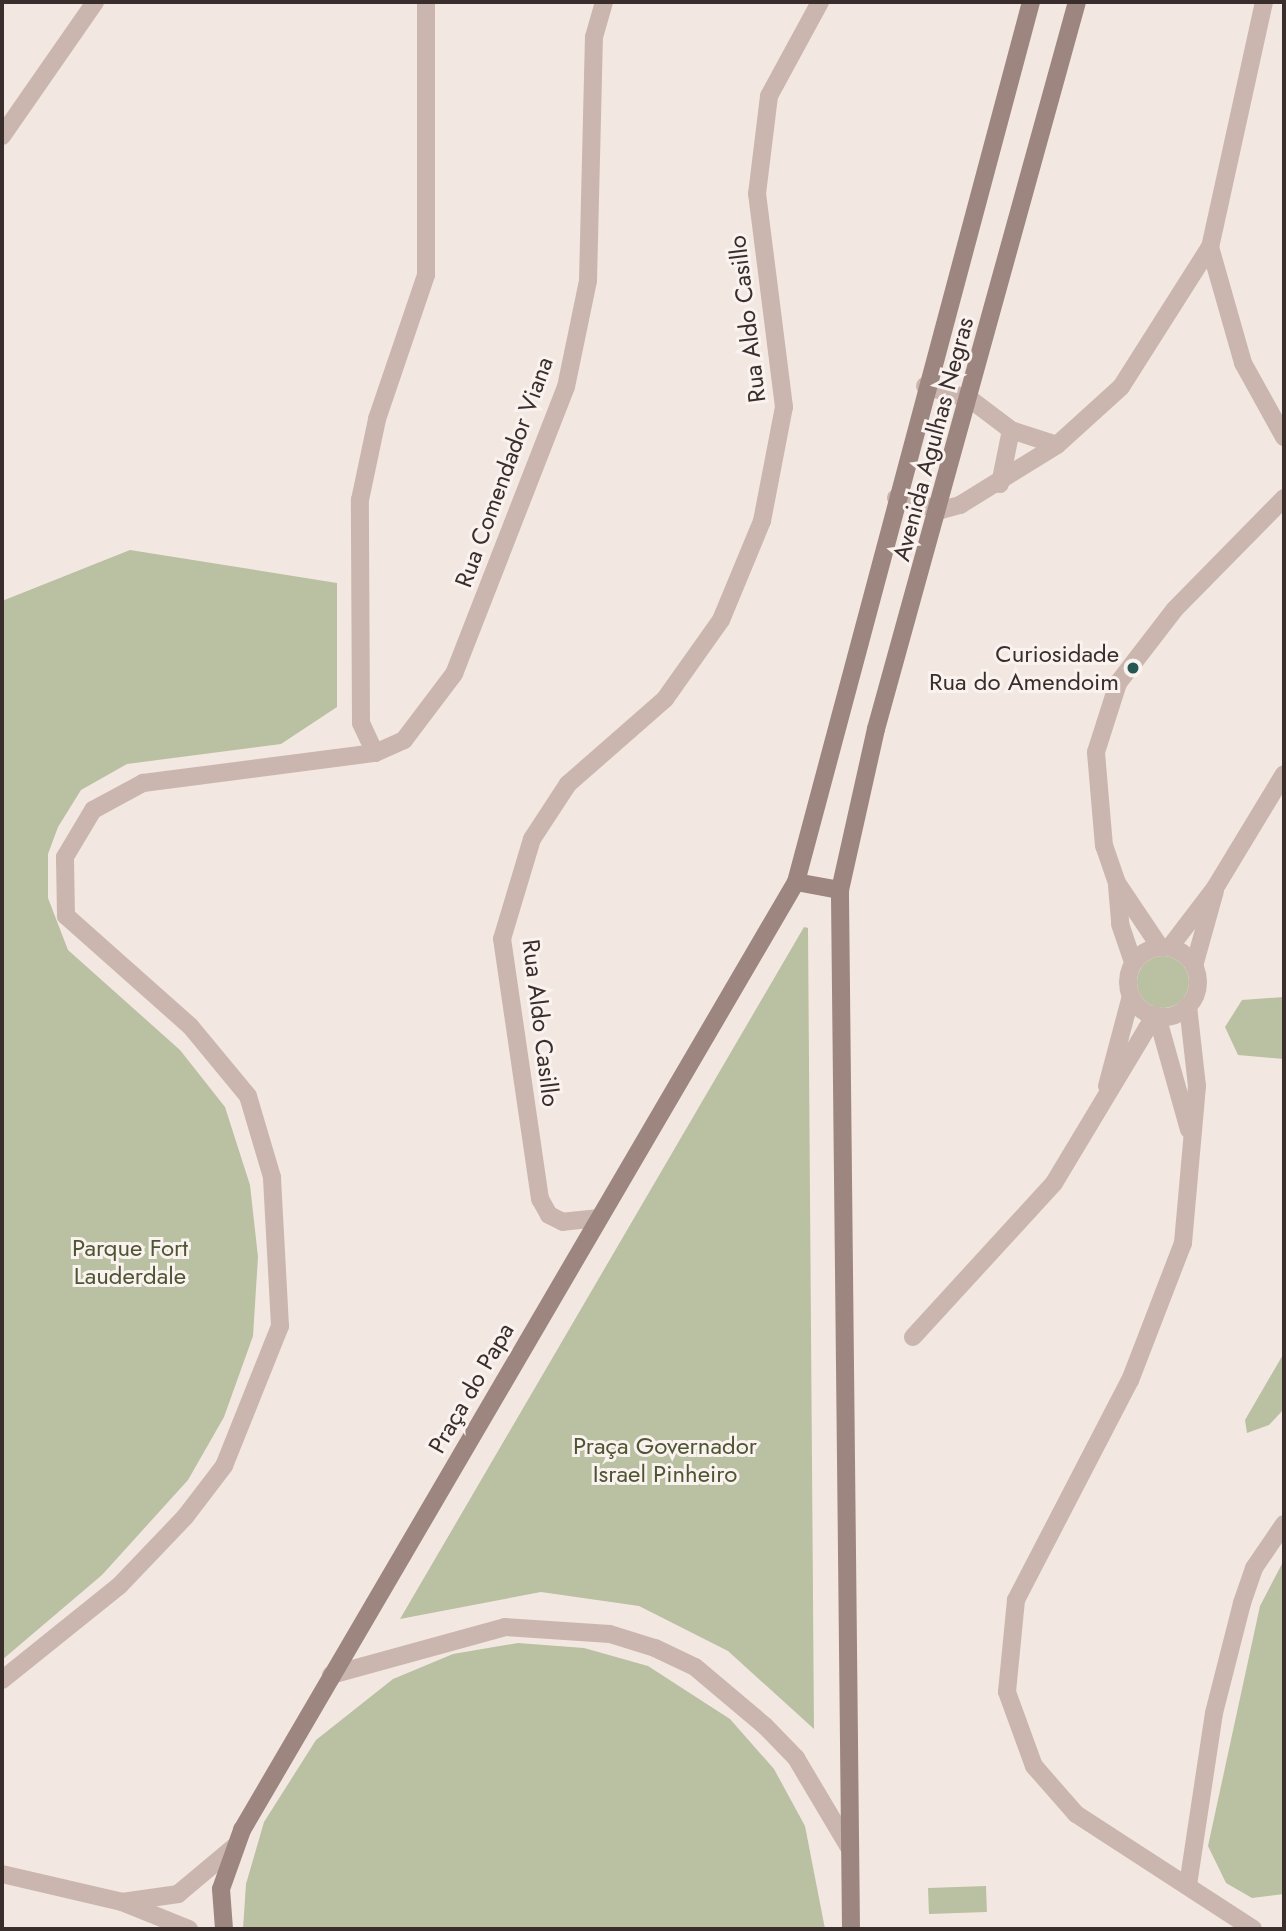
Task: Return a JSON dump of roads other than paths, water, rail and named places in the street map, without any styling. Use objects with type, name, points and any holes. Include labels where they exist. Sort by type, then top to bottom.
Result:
[{"type":"street","points":[[2,136],[95,2]]},
{"type":"street","points":[[375,753],[361,723],[360,500],[377,419],[426,275],[426,2]]},
{"type":"street","name":"Rua Comendador Viana","points":[[2,1680],[120,1585],[186,1517],[224,1466],[280,1326],[272,1177],[248,1096],[190,1026],[66,916],[65,858],[93,810],[143,783],[375,753],[404,740],[454,674],[566,387],[588,281],[594,37],[604,2]]},
{"type":"street","name":"Rua Aldo Casillo","points":[[599,1218],[564,1222],[550,1215],[540,1199],[502,939],[532,839],[568,784],[665,699],[721,620],[762,521],[784,407],[757,194],[769,96],[820,2]]},
{"type":"street","name":"Avenida Agulhas Negras","points":[[796,882],[925,386],[1031,2]]},
{"type":"street","name":"Avenida Agulhas Negras","points":[[840,890],[876,729],[941,510],[1077,2]]},
{"type":"street","points":[[896,498],[941,510],[1000,484],[1057,445],[1121,387],[1210,247],[1264,2]]},
{"type":"street","points":[[1210,247],[1243,363],[1284,437]]},
{"type":"street","points":[[925,386],[970,399],[1011,430],[1057,445]]},
{"type":"street","points":[[1000,484],[1011,430]]},
{"type":"street","points":[[1101,1106],[1131,996],[1133,962],[1120,924],[1117,883],[1096,804],[1096,752],[1118,682],[1175,610],[1284,498]]},
{"type":"street","points":[[1133,962],[1165,947],[1215,888],[1284,774]]},
{"type":"street","points":[[796,882],[840,890],[851,1929]]},
{"type":"street","name":"Praça do Papa","points":[[224,1929],[222,1889],[234,1847],[331,1675],[796,882]]},
{"type":"street","points":[[1117,883],[1165,947],[1194,966]]},
{"type":"street","points":[[1215,888],[1194,966],[1197,987],[1188,1006],[1197,1061],[1193,1144],[1183,1242],[1159,1314],[1096,1454],[1016,1600],[1007,1692],[1034,1766],[1076,1814],[1252,1929]]},
{"type":"street","points":[[1131,996],[1156,1016],[1193,1144]]},
{"type":"street","points":[[913,1337],[1054,1183],[1156,1016],[1188,1006]]},
{"type":"street","points":[[1188,1885],[1214,1713],[1242,1603],[1254,1568],[1284,1524]]},
{"type":"street","points":[[331,1675],[505,1627],[598,1632],[655,1647],[695,1667],[765,1726],[796,1758],[850,1849]]},
{"type":"street","points":[[122,1902],[178,1894],[234,1847]]},
{"type":"street","points":[[2,1874],[122,1902],[189,1929]]},
{"type":"place","name":"Curiosidade Rua do Amendoim","points":[[1133,668]]},
{"type":"park label","name":"Parque Fort Lauderdale","points":[[130,1262]]},
{"type":"park label","name":"Praça Governador Israel Pinheiro","points":[[665,1460]]}]
